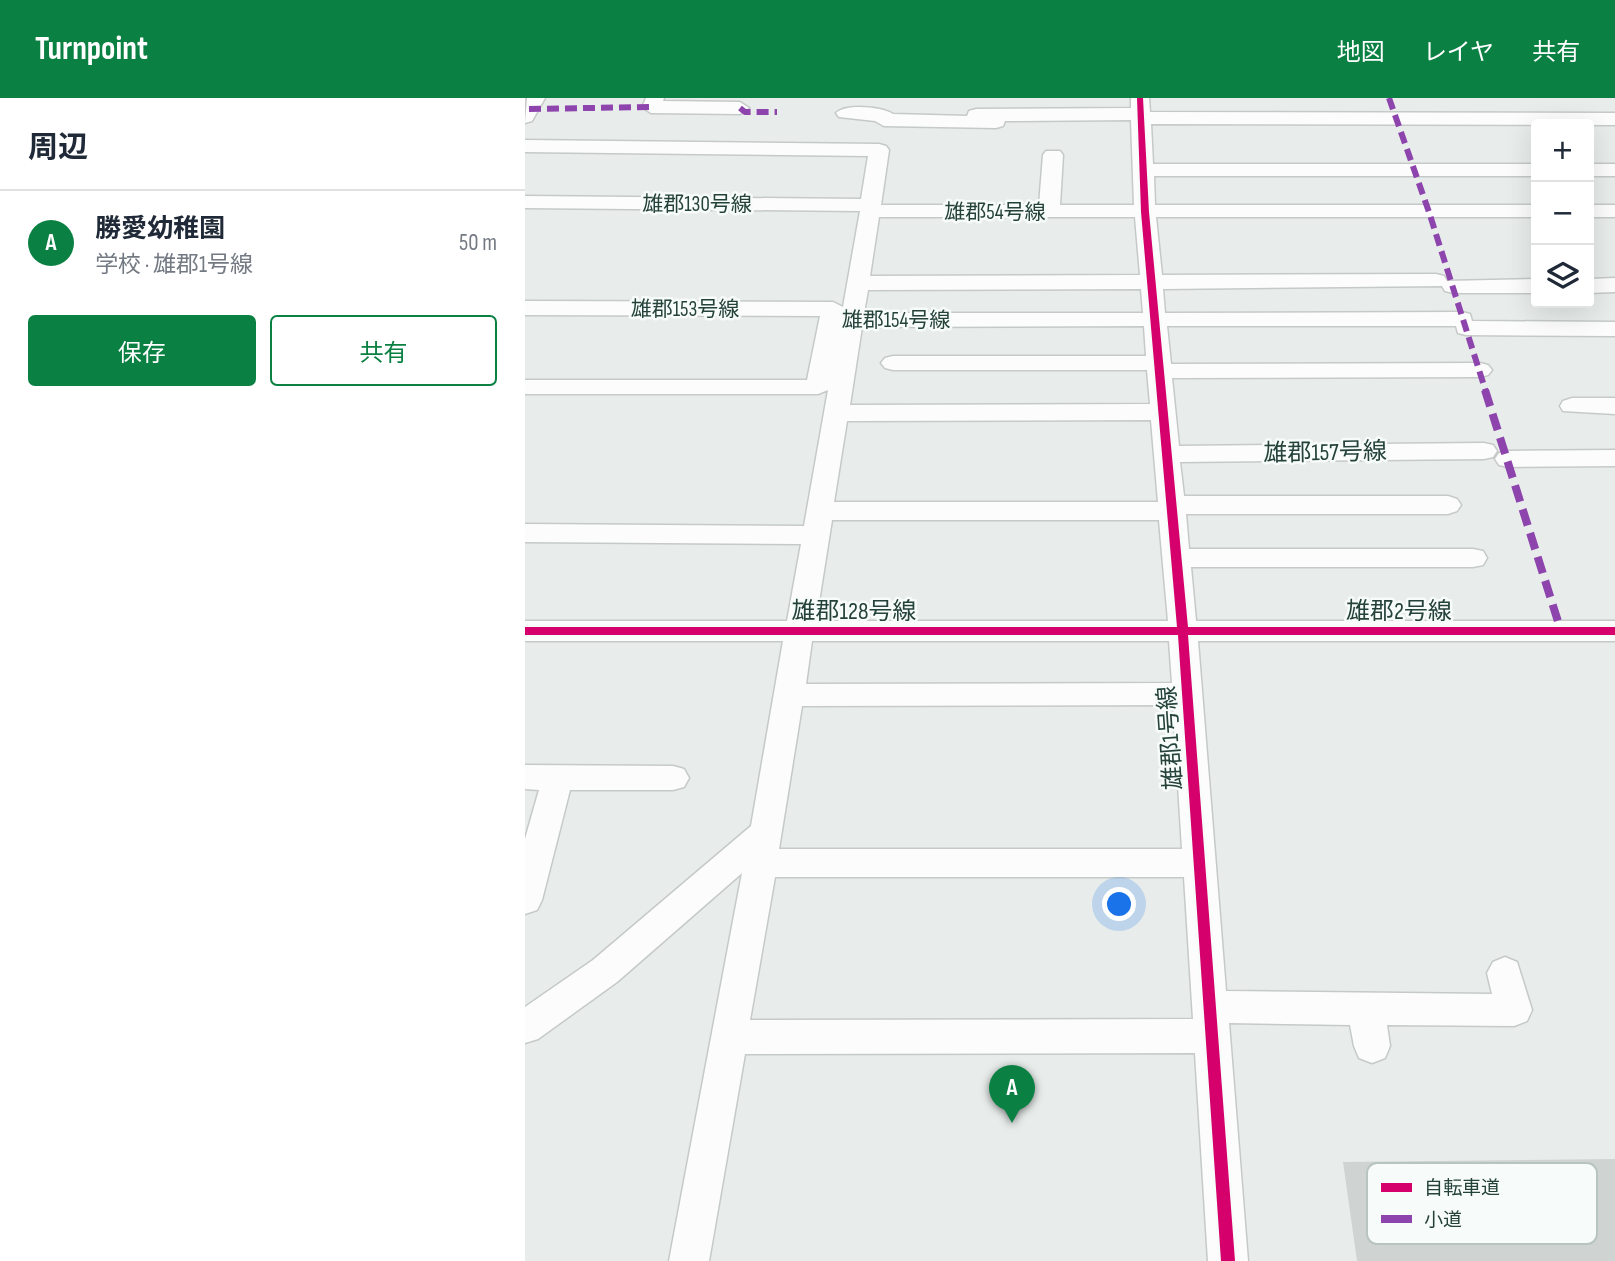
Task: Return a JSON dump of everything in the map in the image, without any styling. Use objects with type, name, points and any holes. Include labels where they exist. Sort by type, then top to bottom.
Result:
[{"type":"street","points":[[525,117],[535,98]]},
{"type":"street","points":[[655,98],[650,107],[740,108]]},
{"type":"street","points":[[989,111],[1141,110],[1615,119]]},
{"type":"street","name":"雄郡1号線","points":[[1141,110],[1145,212],[1188,694],[1228,1261]]},
{"type":"street","points":[[846,113],[886,111],[989,121],[1028,128]]},
{"type":"street","points":[[689,1261],[763,847],[836,413],[841,320],[858,283],[886,111]]},
{"type":"street","points":[[525,146],[879,150]]},
{"type":"street","points":[[1049,212],[1053,155]]},
{"type":"street","points":[[1144,170],[1370,165],[1531,170]]},
{"type":"street","points":[[1594,170],[1615,170]]},
{"type":"street","name":"雄郡130号線","points":[[525,202],[869,208]]},
{"type":"street","name":"雄郡54号線","points":[[869,208],[1049,212],[1531,211]]},
{"type":"street","points":[[1594,211],[1615,211]]},
{"type":"street","points":[[858,283],[1531,286]]},
{"type":"street","points":[[1594,286],[1615,285]]},
{"type":"street","name":"雄郡153号線","points":[[525,308],[834,309],[841,320]]},
{"type":"street","name":"雄郡154号線","points":[[525,387],[818,387],[841,320],[1155,320],[1615,329]]},
{"type":"street","points":[[893,363],[1480,370]]},
{"type":"street","points":[[1571,406],[1615,406]]},
{"type":"street","points":[[836,413],[1163,412]]},
{"type":"street","name":"雄郡157号線","points":[[1166,454],[1615,458]]},
{"type":"street","points":[[525,533],[1171,508],[1448,505]]},
{"type":"street","points":[[1176,558],[1473,558]]},
{"type":"street","name":"雄郡128号線","points":[[525,631],[1183,633]]},
{"type":"street","name":"雄郡2号線","points":[[1183,633],[1615,631]]},
{"type":"street","points":[[789,695],[1188,694]]},
{"type":"street","points":[[525,777],[673,778]]},
{"type":"street","points":[[525,900],[558,777]]},
{"type":"street","points":[[525,1027],[605,971],[763,847],[1200,863]]},
{"type":"street","points":[[729,1037],[1211,1022],[1366,1008],[1514,1010],[1505,973]]},
{"type":"street","points":[[1366,1008],[1372,1046]]},
{"type":"building","points":[[1615,1159],[1615,1261],[1357,1261],[1343,1162]]},
{"type":"marked path","points":[[1389,98],[1429,212],[1561,631]]},
{"type":"marked path","points":[[529,109],[651,107]]},
{"type":"marked path","points":[[740,108],[745,112],[777,112]]},
{"type":"cycle path","points":[[1140,98],[1145,212],[1183,633],[1228,1261]]},
{"type":"cycle path","points":[[525,631],[1615,631]]},
{"type":"place","name":"勝愛幼稚園","points":[[1012,1123]]}]
